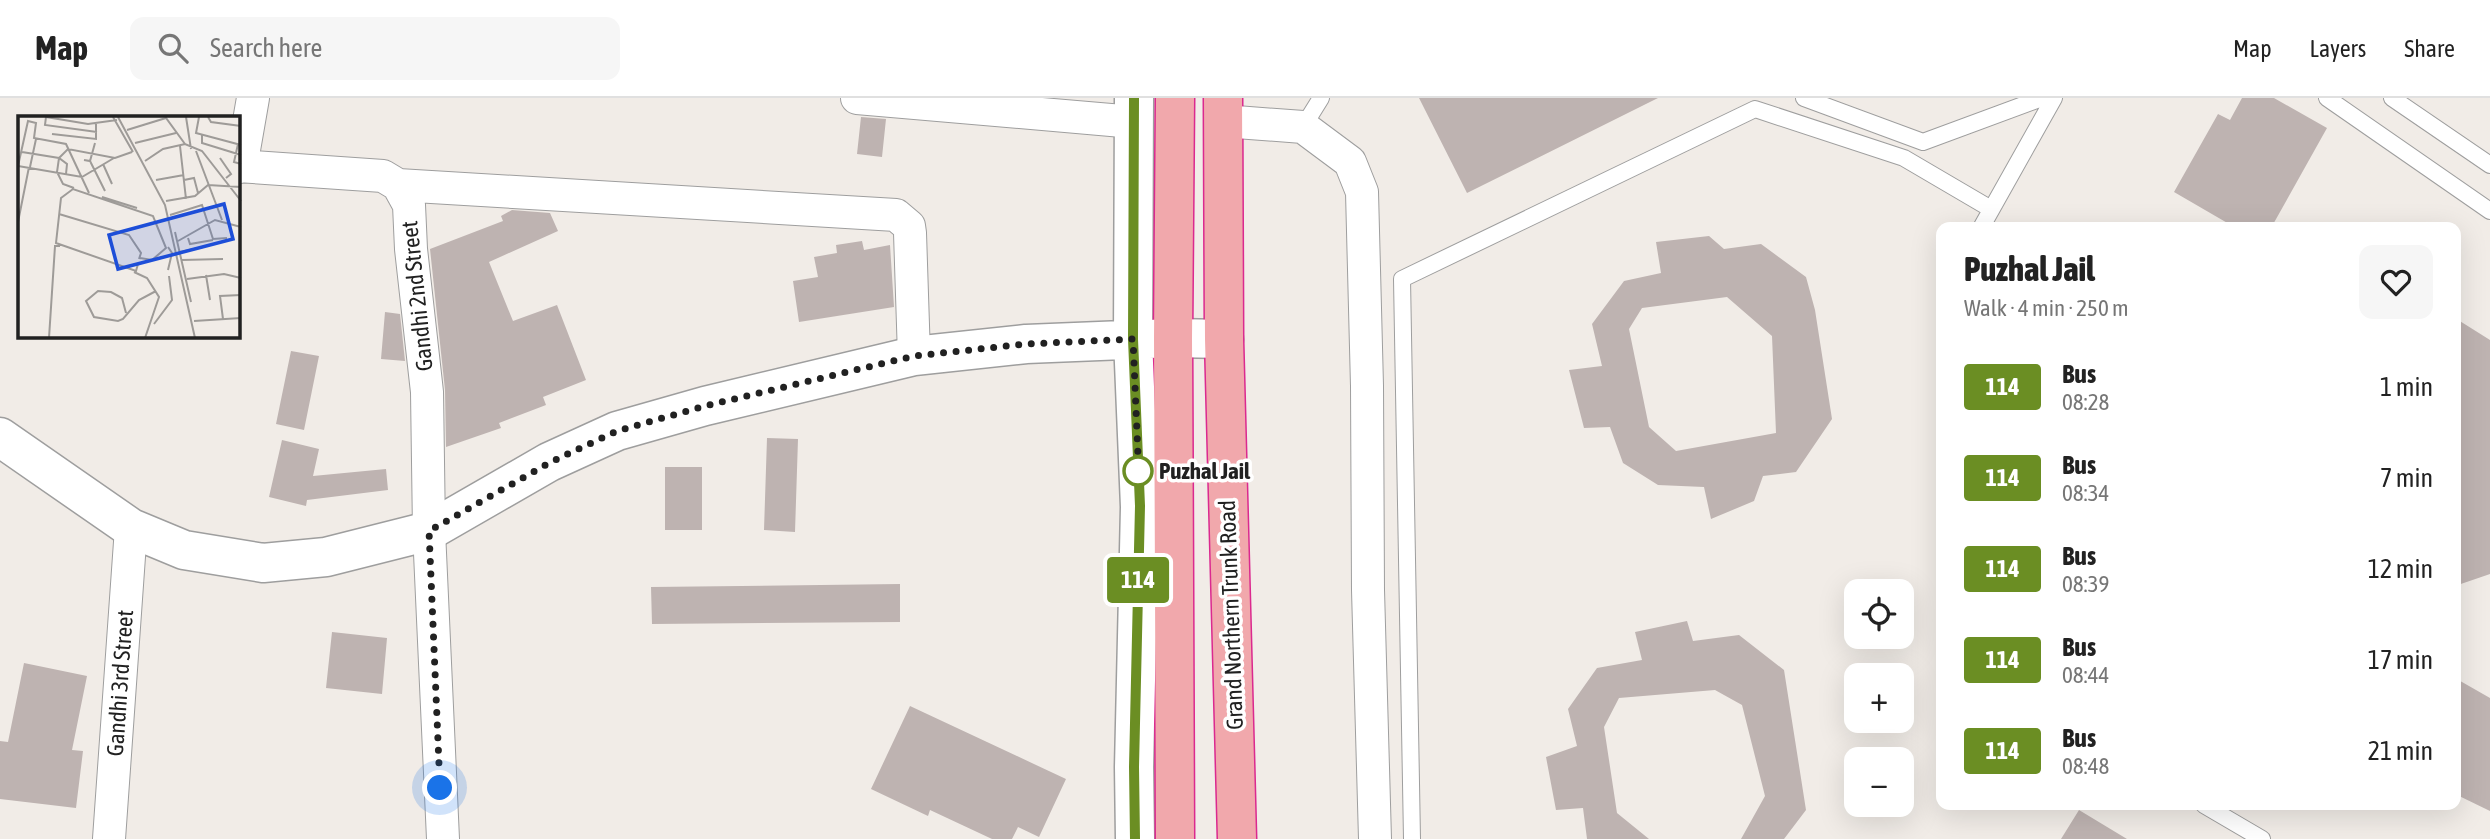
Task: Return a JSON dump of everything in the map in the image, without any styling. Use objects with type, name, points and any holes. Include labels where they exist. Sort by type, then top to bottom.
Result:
[{"type":"highway","points":[[1175,98],[1175,839]]},
{"type":"highway","name":"Grand Northern Trunk Road","points":[[1223,109],[1224,339],[1237,839]]},
{"type":"street","points":[[253,98],[240,166],[383,176],[398,185],[896,215],[909,226],[910,233],[914,356]]},
{"type":"street","points":[[858,98],[1134,110],[1133,339],[1140,506],[1135,839]]},
{"type":"street","points":[[1223,109],[1303,127],[1350,162],[1362,192],[1375,839]]},
{"type":"street","name":"Gandhi 2nd Street","points":[[398,185],[409,205],[411,249],[427,392],[429,531],[443,839]]},
{"type":"street","points":[[0,437],[131,528],[184,550],[263,563],[326,557],[429,531],[549,463],[617,431],[705,406],[914,356],[1026,344],[1133,339],[1224,339]]},
{"type":"street","name":"Gandhi 3rd Street","points":[[109,839],[131,528]]},
{"type":"lane","points":[[1303,127],[1321,98]]},
{"type":"lane","points":[[1804,98],[1923,142],[2042,98]]},
{"type":"lane","points":[[1984,222],[2054,98]]},
{"type":"lane","points":[[2327,98],[2490,211]]},
{"type":"lane","points":[[2392,98],[2490,165]]},
{"type":"lane","points":[[1412,839],[1402,279],[1755,109],[1904,158],[1991,209]]},
{"type":"lane","points":[[2213,810],[2262,839]]},
{"type":"building","points":[[1419,98],[1658,98],[1467,193]]},
{"type":"building","points":[[2242,98],[2274,98],[2327,128],[2274,222],[2226,222],[2174,192],[2218,114],[2230,120]]},
{"type":"building","points":[[861,117],[886,119],[882,157],[857,154]]},
{"type":"building","points":[[512,210],[550,213],[558,231],[489,262],[513,321],[557,305],[586,380],[543,397],[546,405],[499,423],[501,428],[446,447],[445,390],[430,249],[503,221],[501,216]]},
{"type":"building","points":[[1709,236],[1724,249],[1761,244],[1806,277],[1815,310],[1832,419],[1796,472],[1763,476],[1754,501],[1711,519],[1704,487],[1658,485],[1623,463],[1610,427],[1584,428],[1569,370],[1602,366],[1592,324],[1624,281],[1661,273],[1656,242]],"holes":[[[1727,297],[1772,336],[1776,433],[1676,451],[1649,427],[1629,329],[1642,308]]]},
{"type":"building","points":[[862,241],[864,250],[890,245],[894,307],[799,322],[793,281],[818,277],[814,257],[837,253],[836,245]]},
{"type":"building","points":[[385,312],[400,314],[405,361],[381,359]]},
{"type":"building","points":[[2461,322],[2490,340],[2490,574],[2461,584]]},
{"type":"building","points":[[291,351],[319,356],[304,430],[276,424]]},
{"type":"building","points":[[767,438],[798,439],[795,532],[764,530]]},
{"type":"building","points":[[282,440],[319,449],[313,476],[386,469],[388,490],[307,500],[306,506],[269,497]]},
{"type":"building","points":[[665,467],[702,467],[702,530],[665,530]]},
{"type":"building","points":[[900,584],[900,622],[652,624],[651,587]]},
{"type":"building","points":[[1687,621],[1693,641],[1739,635],[1784,670],[1806,810],[1784,839],[1741,839],[1765,796],[1742,705],[1715,690],[1619,698],[1604,727],[1617,813],[1649,839],[1587,839],[1583,808],[1556,810],[1546,757],[1577,746],[1568,709],[1597,668],[1642,660],[1635,632]]},
{"type":"building","points":[[332,632],[387,638],[382,694],[326,688]]},
{"type":"building","points":[[24,663],[87,676],[72,750],[83,751],[76,808],[0,799],[0,741],[8,742]]},
{"type":"building","points":[[2461,681],[2490,698],[2490,811],[2461,797]]},
{"type":"building","points":[[910,706],[1066,779],[1039,837],[1018,827],[1012,839],[992,839],[930,810],[928,816],[871,789]]},
{"type":"building","points":[[2079,810],[2127,839],[2061,839]]},
{"type":"bus line","name":"114","points":[[1134,98],[1133,339],[1140,506],[1135,839]]},
{"type":"place","name":"Puzhal Jail","points":[[1138,471]]},
{"type":"route","points":[[440,788],[429,531],[549,463],[617,431],[705,406],[914,356],[1026,344],[1133,339],[1139,479],[1138,471]]}]
